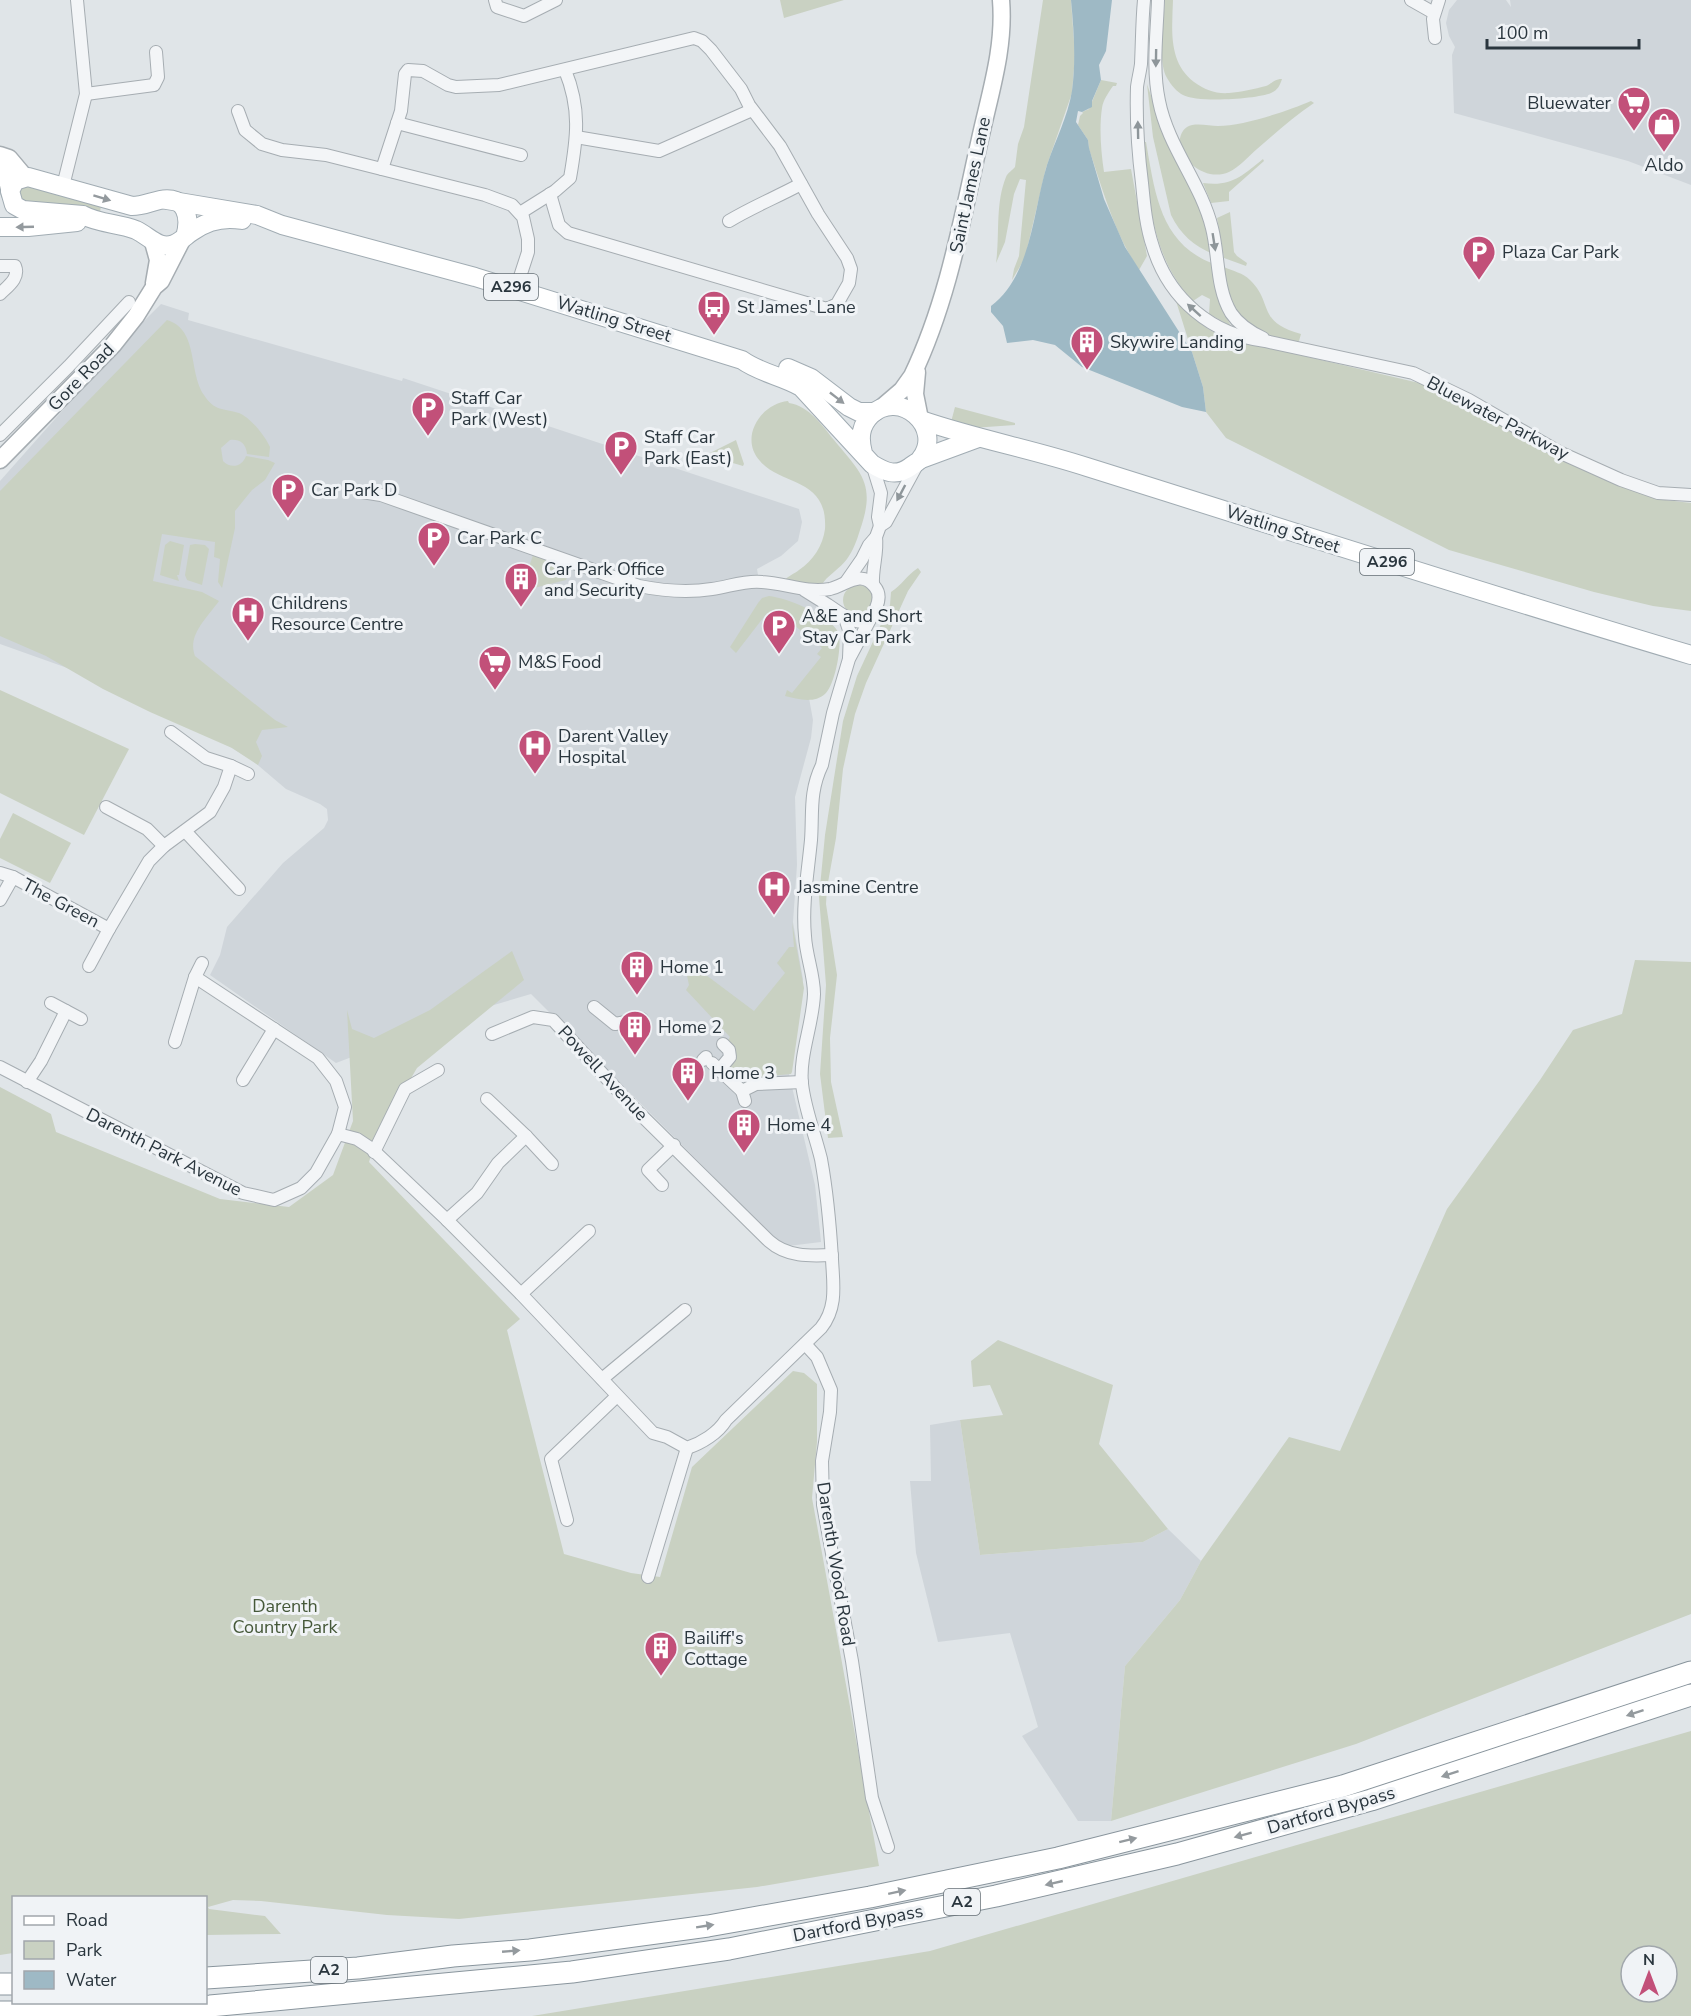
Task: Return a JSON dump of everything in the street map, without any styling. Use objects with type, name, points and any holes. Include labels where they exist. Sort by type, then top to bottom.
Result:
[{"type":"highway","name":"Dartford Bypass","points":[[207,1978],[358,1968],[453,1956],[530,1950],[708,1926],[870,1897],[1058,1858],[1343,1786],[1691,1672]]},
{"type":"highway","name":"Dartford Bypass","points":[[0,2012],[98,2012],[210,2006],[573,1972],[729,1949],[996,1896],[1177,1854],[1371,1800],[1691,1695]]},
{"type":"highway","name":"A2","points":[[207,1967],[453,1956]]},
{"type":"main road","name":"Watling Street","points":[[25,177],[132,206],[167,200],[257,215],[276,224]]},
{"type":"main road","points":[[25,177],[15,182],[7,198],[23,210],[83,214],[90,219],[136,230],[153,242],[168,245],[184,238],[188,222],[186,209],[178,203],[167,200]]},
{"type":"main road","points":[[0,227],[28,227],[83,222],[90,219]]},
{"type":"main road","name":"Watling Street","points":[[184,238],[203,225],[225,219],[276,224],[516,289],[742,360],[753,368],[801,387],[868,458]]},
{"type":"main road","name":"Watling Street","points":[[742,360],[756,359],[788,368],[811,378],[859,412],[878,410]]},
{"type":"main road","points":[[921,459],[927,444],[927,433],[921,420],[913,412],[903,407],[878,410],[867,419],[861,430],[860,441],[868,458],[885,472],[903,472],[921,459],[978,438]]},
{"type":"main road","name":"Watling Street","points":[[921,420],[978,438],[1022,447],[1075,463],[1380,560],[1691,655]]},
{"type":"street","points":[[63,186],[86,94],[77,0]]},
{"type":"street","points":[[495,0],[497,7],[524,16],[556,0]]},
{"type":"street","name":"Saint James Lane","points":[[878,410],[902,390],[917,365],[955,257],[998,66],[1002,30],[1001,0]]},
{"type":"street","name":"Bluewater Parkway","points":[[1144,0],[1141,66],[1137,85],[1138,136],[1144,198],[1153,247],[1161,269],[1173,288],[1198,314],[1227,332],[1246,339],[1266,341],[1413,373],[1469,400],[1561,453],[1621,480],[1658,493],[1691,495]]},
{"type":"street","name":"Bluewater Parkway","points":[[1158,0],[1155,67],[1162,115],[1208,212],[1228,307],[1242,326],[1266,341]]},
{"type":"street","points":[[1411,0],[1434,13]]},
{"type":"street","points":[[1435,38],[1432,27],[1439,0]]},
{"type":"street","points":[[382,169],[401,111],[405,74],[408,70],[423,70],[448,85],[477,87],[499,85],[694,38],[702,41],[711,50],[741,88],[752,110],[770,130],[818,214],[850,263],[849,283],[837,304],[830,309],[782,297],[568,232],[559,225],[550,194]]},
{"type":"street","points":[[86,94],[151,86],[157,82],[158,77],[156,52]]},
{"type":"street","points":[[520,213],[569,180],[576,137],[574,92],[565,70]]},
{"type":"street","points":[[576,137],[659,151],[752,110]]},
{"type":"street","points":[[238,111],[245,130],[262,144],[282,150],[326,154],[502,200],[520,213],[527,229],[529,246],[516,289]]},
{"type":"street","points":[[397,123],[521,155]]},
{"type":"street","points":[[0,155],[9,158],[25,177]]},
{"type":"street","points":[[0,163],[5,172],[7,198]]},
{"type":"street","points":[[729,221],[756,205],[772,201],[801,184]]},
{"type":"street","name":"Gore Road","points":[[0,435],[75,372],[113,345],[136,316],[154,287],[161,281],[184,238]]},
{"type":"street","name":"Gore Road","points":[[153,242],[158,256],[154,287]]},
{"type":"street","points":[[0,266],[15,266],[16,269],[15,278],[0,294]]},
{"type":"street","name":"Gore Road","points":[[0,460],[75,372],[129,302]]},
{"type":"street","name":"Saint James Lane","points":[[917,365],[915,394],[921,420]]},
{"type":"street","points":[[338,1134],[357,1139],[374,1152],[447,1220],[653,1433],[667,1437],[687,1448],[700,1443],[719,1430],[733,1413],[824,1325],[832,1307],[835,1287],[828,1196],[802,1082],[814,992],[805,933],[804,909],[811,840],[811,803],[818,773],[849,659],[879,598],[873,584],[873,565],[877,548],[881,493],[868,458]]},
{"type":"street","points":[[849,659],[850,633],[843,615],[836,606],[835,596],[886,522],[921,459]]},
{"type":"street","points":[[362,492],[392,499],[639,586],[680,592],[762,582],[804,591],[830,589],[859,578],[873,584]]},
{"type":"street","points":[[804,591],[853,621],[863,621],[873,614]]},
{"type":"street","points":[[171,732],[206,758],[231,765],[248,774]]},
{"type":"street","name":"The Green","points":[[89,966],[142,870],[164,846],[210,812],[224,787],[231,765]]},
{"type":"street","points":[[106,807],[149,830],[164,846]]},
{"type":"street","points":[[185,831],[239,889]]},
{"type":"street","name":"The Green","points":[[0,873],[13,877],[109,929]]},
{"type":"street","name":"The Green","points":[[0,900],[13,877]]},
{"type":"street","points":[[175,1041],[195,977],[202,963]]},
{"type":"street","name":"Darenth Park Avenue","points":[[0,1067],[243,1193],[274,1200],[301,1188],[316,1173],[338,1134],[345,1107],[336,1081],[318,1058],[195,977]]},
{"type":"street","points":[[51,1003],[81,1019]]},
{"type":"street","points":[[594,1006],[614,1024],[642,1019]]},
{"type":"street","points":[[27,1082],[41,1061],[66,1011]]},
{"type":"street","name":"Powell Avenue","points":[[492,1034],[533,1017],[554,1020],[633,1107],[778,1249],[804,1255],[832,1255]]},
{"type":"street","points":[[243,1080],[274,1029]]},
{"type":"street","points":[[723,1044],[729,1049],[730,1057],[715,1068],[743,1096],[756,1084],[802,1082]]},
{"type":"street","points":[[374,1152],[405,1089],[438,1070]]},
{"type":"street","points":[[487,1099],[552,1164]]},
{"type":"street","points":[[447,1220],[477,1192],[498,1163],[526,1136]]},
{"type":"street","points":[[662,1185],[648,1170],[674,1145]]},
{"type":"street","points":[[521,1294],[589,1231]]},
{"type":"street","points":[[602,1379],[685,1310]]},
{"type":"street","name":"Darenth Wood Road","points":[[805,1344],[817,1357],[831,1390],[830,1412],[823,1449],[821,1478],[823,1505],[852,1661],[872,1798],[888,1847]]},
{"type":"street","points":[[567,1520],[552,1459],[617,1396]]},
{"type":"street","points":[[648,1577],[687,1448]]},
{"type":"shaded area","name":"Bluewater","points":[[1457,0],[1506,0],[1511,7],[1510,0],[1691,0],[1691,185],[1628,161],[1454,113],[1452,55],[1455,47],[1446,23],[1449,10]]},
{"type":"shaded area","name":"Darent Valley Hospital","points":[[161,304],[189,313],[188,320],[402,381],[403,378],[799,509],[802,522],[798,541],[781,556],[757,569],[758,575],[778,579],[820,598],[814,612],[821,616],[833,634],[809,698],[813,720],[811,738],[795,797],[797,865],[793,922],[803,979],[789,1074],[815,1185],[821,1242],[788,1246],[775,1238],[531,994],[467,1013],[336,1063],[210,975],[220,955],[227,927],[283,863],[324,828],[328,820],[327,809],[286,789],[253,761],[174,706],[0,644],[0,481],[126,339]]},
{"type":"shaded area","points":[[960,1420],[980,1555],[1143,1542],[1168,1529],[1201,1561],[1180,1600],[1125,1666],[1111,1821],[1078,1821],[1022,1736],[1038,1727],[1010,1633],[938,1642],[916,1553],[910,1481],[931,1481],[930,1425]]},
{"type":"green space","points":[[780,0],[844,0],[784,18]]},
{"type":"green space","points":[[1043,0],[1071,0],[1075,56],[1072,93],[1046,168],[1025,258],[1012,280],[1019,256],[1026,180],[1020,179],[1014,194],[1005,242],[996,263],[1000,198],[1006,177],[1015,167],[1018,144],[1024,127]]},
{"type":"green space","points":[[1165,0],[1173,0],[1172,34],[1176,55],[1186,74],[1194,82],[1220,93],[1262,87],[1282,79],[1278,87],[1273,92],[1264,95],[1227,99],[1201,99],[1179,92],[1167,78],[1162,61]]},
{"type":"green space","points":[[1101,80],[1117,83],[1108,93],[1102,108],[1101,140],[1104,172],[1131,169],[1147,256],[1139,270],[1116,226],[1104,196],[1088,140],[1078,125],[1082,112],[1089,109]]},
{"type":"green space","points":[[1147,84],[1165,137],[1201,204],[1213,254],[1188,239],[1171,215],[1153,137]]},
{"type":"green space","points":[[1311,101],[1314,103],[1229,172],[1205,173],[1192,164],[1182,151],[1180,137],[1187,127],[1198,124],[1218,126],[1240,124]]},
{"type":"green space","points":[[1144,142],[1146,142],[1157,198],[1163,215],[1182,244],[1196,255],[1214,264],[1217,296],[1231,326],[1209,314],[1210,299],[1202,295],[1193,301],[1179,284],[1169,266],[1161,247],[1150,206]]},
{"type":"green space","points":[[1263,159],[1264,161],[1229,192],[1229,201],[1211,203],[1203,183],[1229,182]]},
{"type":"green space","points":[[25,185],[101,205],[100,213],[25,205],[17,191]]},
{"type":"green space","points":[[1230,212],[1234,252],[1247,263],[1246,266],[1224,258],[1217,218]]},
{"type":"green space","points":[[1224,267],[1250,280],[1262,296],[1271,318],[1277,324],[1301,334],[1299,341],[1267,335],[1243,321],[1228,301]]},
{"type":"green space","points":[[1176,301],[1195,320],[1227,339],[1432,386],[1622,486],[1657,499],[1691,503],[1691,611],[1653,606],[1594,592],[1449,550],[1226,438],[1206,412],[1203,387]]},
{"type":"green space","points":[[167,320],[177,325],[189,342],[199,385],[208,400],[216,407],[239,413],[248,419],[270,447],[269,457],[247,454],[241,443],[230,440],[221,448],[223,461],[236,466],[242,463],[246,456],[275,463],[265,480],[252,490],[235,511],[235,528],[222,588],[218,582],[220,559],[214,557],[215,542],[162,534],[153,581],[202,592],[219,601],[196,634],[193,648],[195,656],[275,720],[288,727],[262,730],[256,742],[262,756],[258,765],[232,748],[150,712],[103,689],[46,656],[0,636],[0,491]]},
{"type":"green space","points":[[788,401],[803,408],[820,422],[859,471],[866,490],[865,514],[853,549],[822,585],[785,580],[809,562],[822,541],[825,529],[824,512],[819,500],[802,485],[769,469],[754,452],[752,442],[752,433],[761,415],[778,403]]},
{"type":"green space","points":[[955,407],[1015,423],[1015,425],[972,428],[951,422]]},
{"type":"green space","points":[[736,440],[743,466],[709,456],[710,453]]},
{"type":"green space","points":[[170,541],[184,545],[179,575],[177,575],[179,581],[160,575],[165,545]]},
{"type":"green space","points":[[190,545],[205,545],[209,549],[202,585],[187,580],[185,575]]},
{"type":"green space","points":[[534,552],[569,567],[566,580],[530,589],[528,570]]},
{"type":"green space","points":[[918,568],[921,572],[908,591],[866,683],[855,714],[843,769],[826,904],[837,975],[830,1038],[831,1082],[843,1137],[828,1138],[820,1074],[826,985],[819,897],[825,835],[843,721],[857,676],[890,605],[891,592]]},
{"type":"green space","points":[[858,585],[869,589],[873,600],[869,611],[858,615],[847,611],[843,600],[847,589]]},
{"type":"green space","points":[[769,596],[797,604],[817,614],[826,619],[838,632],[839,654],[835,674],[829,689],[821,697],[805,700],[785,696],[787,690],[792,693],[821,657],[817,654],[822,648],[794,625],[790,624],[787,628],[784,626],[788,621],[778,612],[773,617],[767,613],[736,653],[730,647],[758,603],[762,598]]},
{"type":"green space","points":[[0,690],[129,749],[84,835],[0,793]]},
{"type":"green space","points":[[13,813],[71,843],[50,883],[0,858],[0,839]]},
{"type":"green space","points":[[792,922],[804,988],[792,1072],[791,1074],[740,1079],[729,1068],[727,1042],[730,1037],[686,990],[689,985],[684,962],[686,960],[754,1011],[785,973],[777,963],[789,947],[794,947]]},
{"type":"green space","name":"Darenth Country Park","points":[[512,951],[524,980],[417,1068],[377,1136],[369,1162],[520,1319],[507,1330],[564,1554],[631,1573],[660,1577],[692,1467],[793,1371],[804,1373],[817,1384],[817,1442],[812,1498],[879,1866],[757,1887],[459,1919],[387,1915],[261,1901],[233,1900],[208,1907],[209,1909],[265,1916],[281,1934],[207,1935],[207,1896],[12,1896],[12,1953],[0,1955],[0,1087],[51,1114],[56,1132],[220,1199],[289,1207],[333,1175],[353,1121],[347,1010],[352,1029],[374,1038],[430,1010]]},
{"type":"green space","points":[[1635,960],[1691,962],[1691,1614],[1356,1744],[1111,1821],[1125,1666],[1180,1600],[1201,1561],[1289,1437],[1340,1451],[1447,1209],[1573,1030],[1622,1014]]},
{"type":"green space","points":[[998,1340],[1113,1385],[1099,1444],[1168,1529],[1143,1542],[980,1555],[960,1420],[1003,1415],[990,1385],[973,1387],[971,1361]]},
{"type":"green space","points":[[1691,1731],[1691,2016],[532,2016],[930,1951]]},
{"type":"water","points":[[1071,0],[1112,0],[1106,51],[1099,65],[1101,80],[1092,101],[1092,107],[1082,112],[1078,111],[1076,122],[1088,140],[1104,199],[1125,247],[1192,352],[1203,387],[1206,412],[1182,407],[1082,367],[1055,345],[1033,340],[1007,343],[1003,326],[991,312],[991,306],[1005,293],[1023,260],[1047,165],[1070,100],[1074,57]]},
{"type":"place","name":"Bluewater","points":[[1634,132]]},
{"type":"place","name":"Aldo","points":[[1664,153]]},
{"type":"place","name":"Plaza Car Park","points":[[1479,281]]},
{"type":"place","name":"St James' Lane","points":[[714,336]]},
{"type":"place","name":"Skywire Landing","points":[[1087,371]]},
{"type":"place","name":"Staff Car Park (West)","points":[[428,437]]},
{"type":"place","name":"Staff Car Park (East)","points":[[621,476]]},
{"type":"place","name":"Car Park D","points":[[288,519]]},
{"type":"place","name":"Car Park C","points":[[434,567]]},
{"type":"place","name":"Car Park Office and Security","points":[[521,608]]},
{"type":"place","name":"Childrens Resource Centre","points":[[248,642]]},
{"type":"place","name":"A&E and Short Stay Car Park","points":[[779,655]]},
{"type":"place","name":"M&S Food","points":[[495,691]]},
{"type":"place","name":"Darent Valley Hospital","points":[[535,775]]},
{"type":"place","name":"Jasmine Centre","points":[[774,916]]},
{"type":"place","name":"Home 1","points":[[637,996]]},
{"type":"place","name":"Home 2","points":[[635,1056]]},
{"type":"place","name":"Home 3","points":[[688,1102]]},
{"type":"place","name":"Home 4","points":[[744,1154]]},
{"type":"place","name":"Bailiff's Cottage","points":[[661,1677]]}]
